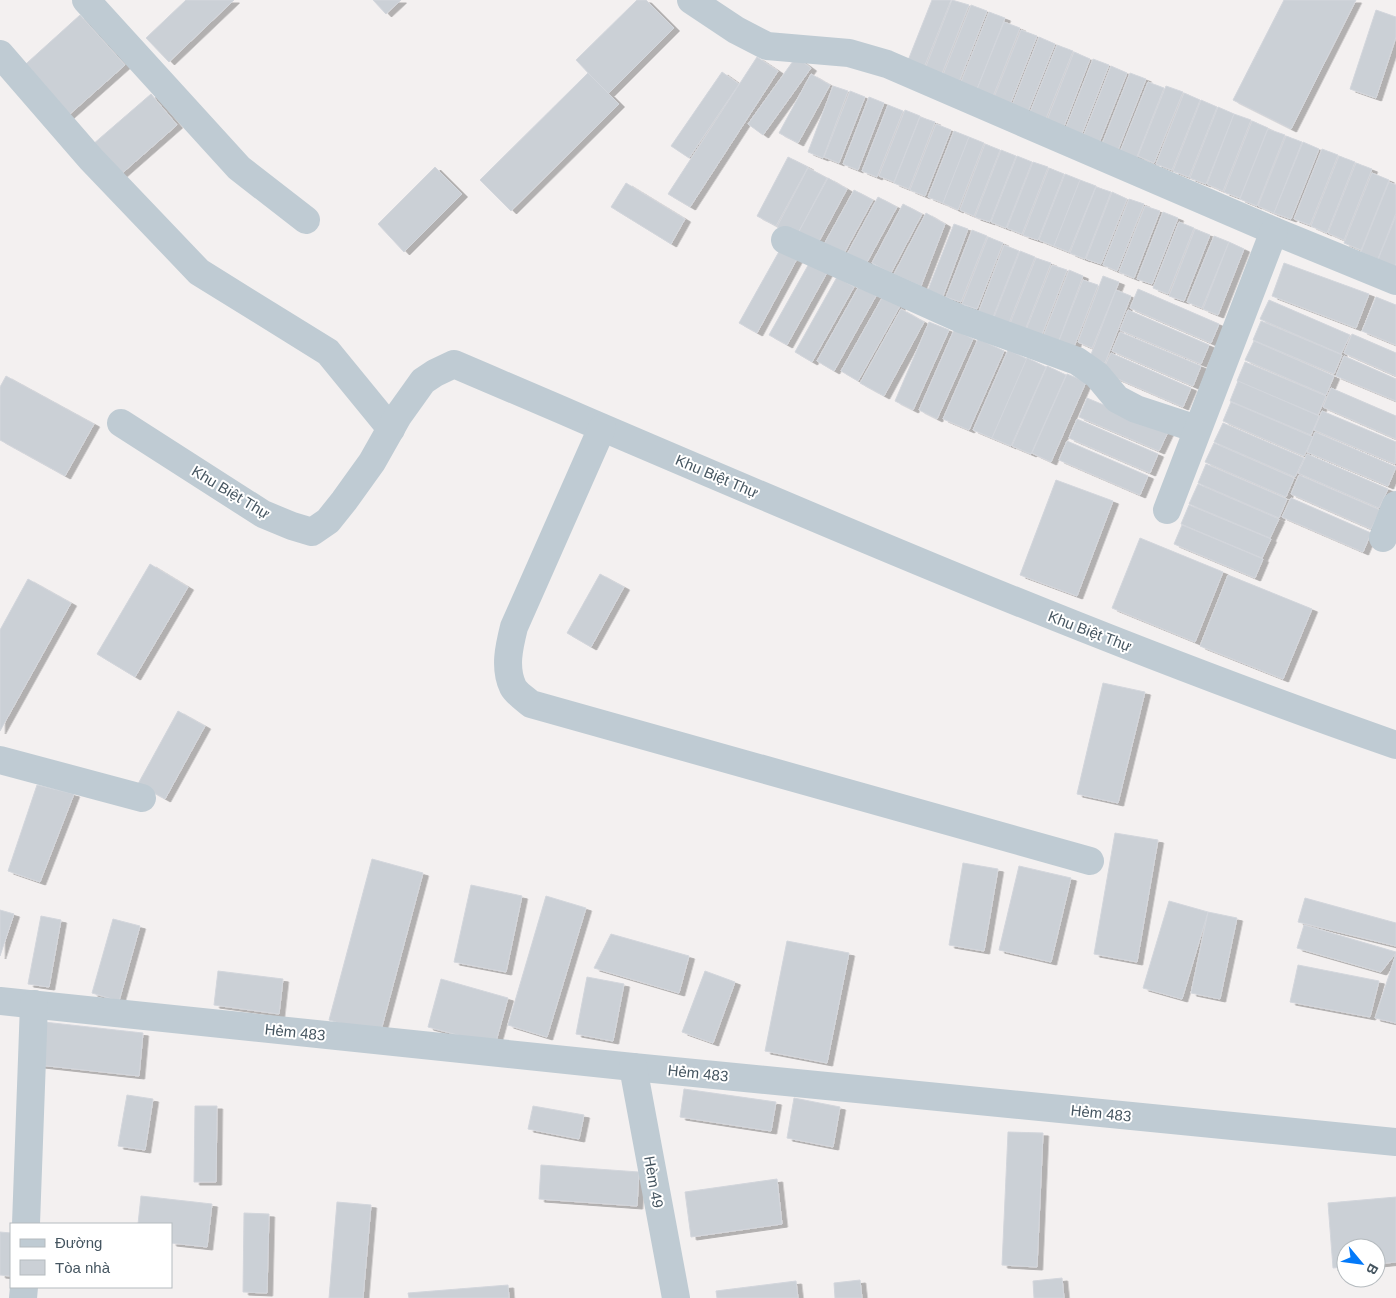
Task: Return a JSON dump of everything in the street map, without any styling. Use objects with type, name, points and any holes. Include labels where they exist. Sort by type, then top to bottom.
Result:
[{"type":"street","points":[[86,0],[239,168],[306,220]]},
{"type":"street","points":[[692,0],[736,30],[767,46],[849,53],[887,64],[1274,231],[1396,281]]},
{"type":"street","points":[[0,54],[92,159],[198,272],[328,352],[391,429]]},
{"type":"street","points":[[1167,510],[1274,231]]},
{"type":"street","points":[[785,240],[961,319],[1077,361],[1097,375],[1117,398],[1123,402],[1136,409],[1197,429]]},
{"type":"street","name":"Khu Biệt Thự","points":[[121,423],[263,514],[312,532],[328,521],[344,501],[372,462],[398,416],[423,382],[434,373],[454,364],[1048,615],[1337,725],[1396,745]]},
{"type":"street","points":[[602,428],[514,627],[508,655],[509,672],[514,688],[530,704],[1090,860]]},
{"type":"street","points":[[1383,538],[1396,506]]},
{"type":"street","points":[[0,760],[142,798]]},
{"type":"street","name":"Hẻm 483","points":[[0,1001],[633,1067],[1396,1142]]},
{"type":"street","points":[[26,1223],[34,1004]]},
{"type":"street","name":"Hèm 49","points":[[633,1067],[676,1298]]},
{"type":"building","points":[[186,0],[234,0],[169,62],[146,38]]},
{"type":"building","points":[[373,0],[401,0],[386,14]]},
{"type":"building","points":[[637,0],[646,0],[674,28],[608,94],[576,60]]},
{"type":"building","points":[[932,0],[951,0],[923,70],[907,63]]},
{"type":"building","points":[[952,0],[969,5],[941,76],[925,69]]},
{"type":"building","points":[[1284,0],[1356,0],[1291,129],[1233,100]]},
{"type":"building","points":[[971,5],[987,11],[959,82],[943,75]]},
{"type":"building","points":[[1376,10],[1396,17],[1396,37],[1376,98],[1350,89]]},
{"type":"building","points":[[989,12],[1005,18],[977,89],[961,82]]},
{"type":"building","points":[[80,15],[125,65],[61,122],[17,72]]},
{"type":"building","points":[[1004,22],[1020,28],[992,99],[976,92]]},
{"type":"building","points":[[1021,30],[1037,36],[1009,107],[993,100]]},
{"type":"building","points":[[1039,37],[1055,44],[1027,114],[1011,108]]},
{"type":"building","points":[[1057,45],[1073,51],[1045,121],[1029,115]]},
{"type":"building","points":[[1074,52],[1090,59],[1063,129],[1046,123]]},
{"type":"building","points":[[757,57],[778,71],[690,207],[668,194]]},
{"type":"building","points":[[796,57],[811,68],[763,135],[748,124]]},
{"type":"building","points":[[1093,59],[1109,65],[1081,136],[1065,130]]},
{"type":"building","points":[[1111,66],[1127,73],[1099,143],[1083,137]]},
{"type":"building","points":[[722,72],[739,84],[689,158],[671,146]]},
{"type":"building","points":[[588,73],[619,104],[511,211],[480,180]]},
{"type":"building","points":[[1130,73],[1146,79],[1118,150],[1102,144]]},
{"type":"building","points":[[811,74],[830,85],[798,143],[779,133]]},
{"type":"building","points":[[1148,82],[1164,88],[1136,159],[1120,152]]},
{"type":"building","points":[[833,86],[848,91],[823,158],[808,152]]},
{"type":"building","points":[[1166,86],[1183,92],[1154,163],[1138,156]]},
{"type":"building","points":[[850,91],[865,97],[839,163],[824,157]]},
{"type":"building","points":[[1184,93],[1200,100],[1172,170],[1156,164]]},
{"type":"building","points":[[151,94],[177,125],[119,176],[92,145]]},
{"type":"building","points":[[869,97],[884,103],[858,170],[843,164]]},
{"type":"building","points":[[1201,100],[1217,107],[1189,177],[1173,171]]},
{"type":"building","points":[[888,105],[903,111],[877,177],[862,171]]},
{"type":"building","points":[[1218,107],[1234,114],[1206,184],[1190,178]]},
{"type":"building","points":[[905,110],[920,116],[894,182],[879,176]]},
{"type":"building","points":[[1234,114],[1251,120],[1223,191],[1207,184]]},
{"type":"building","points":[[920,117],[935,122],[909,189],[894,183]]},
{"type":"building","points":[[1252,121],[1268,128],[1240,198],[1224,192]]},
{"type":"building","points":[[936,124],[951,130],[925,196],[910,190]]},
{"type":"building","points":[[1268,129],[1285,135],[1257,206],[1240,199]]},
{"type":"building","points":[[954,131],[969,137],[943,203],[928,197]]},
{"type":"building","points":[[1286,136],[1302,142],[1274,213],[1258,206]]},
{"type":"building","points":[[969,137],[984,143],[958,210],[943,203]]},
{"type":"building","points":[[1303,142],[1319,149],[1291,219],[1274,213]]},
{"type":"building","points":[[985,144],[1000,150],[974,216],[960,210]]},
{"type":"building","points":[[1322,149],[1338,155],[1310,225],[1294,219]]},
{"type":"building","points":[[1001,150],[1016,156],[990,222],[975,217]]},
{"type":"building","points":[[1017,156],[1032,162],[1006,228],[991,222]]},
{"type":"building","points":[[1339,156],[1355,162],[1327,233],[1311,226]]},
{"type":"building","points":[[788,157],[808,167],[776,226],[757,216]]},
{"type":"building","points":[[1033,162],[1048,167],[1022,234],[1007,228]]},
{"type":"building","points":[[1356,163],[1372,169],[1344,240],[1328,233]]},
{"type":"building","points":[[435,167],[462,194],[404,252],[378,224]]},
{"type":"building","points":[[808,168],[827,178],[796,237],[777,227]]},
{"type":"building","points":[[1049,168],[1064,174],[1038,240],[1023,235]]},
{"type":"building","points":[[1372,173],[1389,180],[1361,250],[1344,243]]},
{"type":"building","points":[[1065,174],[1080,180],[1054,246],[1039,240]]},
{"type":"building","points":[[828,178],[847,189],[816,247],[796,237]]},
{"type":"building","points":[[1080,180],[1096,186],[1069,252],[1054,246]]},
{"type":"building","points":[[1389,182],[1396,185],[1396,213],[1378,259],[1361,252]]},
{"type":"building","points":[[626,183],[685,219],[671,244],[611,207]]},
{"type":"building","points":[[1096,187],[1111,192],[1085,259],[1070,253]]},
{"type":"building","points":[[854,190],[873,200],[841,259],[822,248]]},
{"type":"building","points":[[1112,192],[1127,199],[1101,264],[1086,259]]},
{"type":"building","points":[[878,197],[897,207],[865,266],[846,256]]},
{"type":"building","points":[[1129,199],[1144,204],[1117,271],[1103,265]]},
{"type":"building","points":[[903,204],[922,214],[891,273],[872,263]]},
{"type":"building","points":[[1145,206],[1160,211],[1134,278],[1119,272]]},
{"type":"building","points":[[1163,212],[1178,218],[1152,284],[1137,279]]},
{"type":"building","points":[[926,213],[945,224],[921,286],[894,274]]},
{"type":"building","points":[[1396,216],[1396,263],[1394,269],[1377,262]]},
{"type":"building","points":[[1179,222],[1194,228],[1168,294],[1153,288]]},
{"type":"building","points":[[954,224],[968,229],[943,296],[928,290]]},
{"type":"building","points":[[1195,229],[1210,235],[1184,301],[1169,296]]},
{"type":"building","points":[[972,230],[987,236],[961,302],[946,297]]},
{"type":"building","points":[[1214,236],[1229,242],[1202,308],[1187,302]]},
{"type":"building","points":[[988,237],[1003,243],[977,309],[962,304]]},
{"type":"building","points":[[1229,242],[1244,249],[1218,315],[1203,309]]},
{"type":"building","points":[[1004,245],[1019,251],[993,317],[979,311]]},
{"type":"building","points":[[781,248],[798,257],[757,333],[739,323]]},
{"type":"building","points":[[1020,251],[1035,257],[1009,323],[994,317]]},
{"type":"building","points":[[1036,258],[1051,263],[1025,330],[1010,324]]},
{"type":"building","points":[[811,260],[829,269],[787,345],[769,335]]},
{"type":"building","points":[[1284,263],[1369,294],[1356,328],[1272,296]]},
{"type":"building","points":[[1052,265],[1067,270],[1041,337],[1026,330]]},
{"type":"building","points":[[1069,270],[1083,276],[1058,343],[1043,337]]},
{"type":"building","points":[[1103,276],[1119,282],[1092,348],[1078,342]]},
{"type":"building","points":[[837,277],[854,287],[812,362],[795,352]]},
{"type":"building","points":[[1083,280],[1098,285],[1072,352],[1057,346]]},
{"type":"building","points":[[859,286],[876,296],[834,371],[817,361]]},
{"type":"building","points":[[1138,289],[1219,324],[1211,343],[1130,308]]},
{"type":"building","points":[[1116,290],[1131,296],[1105,363],[1090,357]]},
{"type":"building","points":[[883,296],[900,306],[858,381],[841,371]]},
{"type":"building","points":[[1376,297],[1396,305],[1396,345],[1362,331]]},
{"type":"building","points":[[1269,300],[1350,335],[1341,354],[1260,319]]},
{"type":"building","points":[[901,309],[924,322],[884,396],[860,383]]},
{"type":"building","points":[[1128,310],[1209,345],[1201,364],[1120,330]]},
{"type":"building","points":[[1261,321],[1342,355],[1334,374],[1253,340]]},
{"type":"building","points":[[929,322],[949,330],[913,410],[895,401]]},
{"type":"building","points":[[954,330],[973,339],[937,419],[919,410]]},
{"type":"building","points":[[1120,332],[1201,366],[1193,386],[1112,351]]},
{"type":"building","points":[[1352,334],[1396,353],[1396,376],[1344,353]]},
{"type":"building","points":[[978,339],[1004,351],[969,430],[943,419]]},
{"type":"building","points":[[1254,341],[1334,376],[1326,395],[1245,360]]},
{"type":"building","points":[[1008,350],[1027,359],[992,438],[973,430]]},
{"type":"building","points":[[1111,353],[1191,388],[1183,407],[1102,372]]},
{"type":"building","points":[[1344,356],[1396,379],[1396,401],[1336,376]]},
{"type":"building","points":[[1027,358],[1046,367],[1011,446],[992,438]]},
{"type":"building","points":[[1245,362],[1326,396],[1318,415],[1237,381]]},
{"type":"building","points":[[1047,366],[1066,375],[1031,454],[1012,446]]},
{"type":"building","points":[[1067,374],[1086,382],[1051,462],[1032,453]]},
{"type":"building","points":[[6,376],[94,424],[65,476],[0,440],[0,387]]},
{"type":"building","points":[[1238,381],[1319,416],[1311,435],[1230,401]]},
{"type":"building","points":[[1331,388],[1396,416],[1396,439],[1323,407]]},
{"type":"building","points":[[1087,398],[1168,432],[1159,451],[1079,417]]},
{"type":"building","points":[[1231,402],[1313,437],[1304,456],[1223,421]]},
{"type":"building","points":[[1322,411],[1396,442],[1395,464],[1314,430]]},
{"type":"building","points":[[1077,419],[1158,454],[1150,473],[1069,438]]},
{"type":"building","points":[[1223,423],[1304,458],[1295,477],[1214,442]]},
{"type":"building","points":[[1315,432],[1396,467],[1388,486],[1307,452]]},
{"type":"building","points":[[1067,441],[1148,476],[1140,495],[1059,460]]},
{"type":"building","points":[[1214,443],[1294,478],[1286,497],[1205,462]]},
{"type":"building","points":[[1307,454],[1388,489],[1379,508],[1298,473]]},
{"type":"building","points":[[1206,464],[1287,499],[1279,518],[1198,483]]},
{"type":"building","points":[[1299,475],[1380,510],[1371,529],[1291,494]]},
{"type":"building","points":[[1056,480],[1113,501],[1077,596],[1020,575]]},
{"type":"building","points":[[1198,484],[1279,519],[1270,538],[1189,504]]},
{"type":"building","points":[[1291,498],[1371,533],[1363,552],[1282,517]]},
{"type":"building","points":[[1189,505],[1271,539],[1262,558],[1181,524]]},
{"type":"building","points":[[1182,525],[1263,559],[1255,578],[1174,544]]},
{"type":"building","points":[[1140,538],[1223,572],[1195,642],[1112,608]]},
{"type":"building","points":[[150,564],[188,587],[135,677],[97,654]]},
{"type":"building","points":[[600,574],[624,587],[591,647],[567,633]]},
{"type":"building","points":[[1228,575],[1312,609],[1283,679],[1200,646]]},
{"type":"building","points":[[28,579],[71,603],[0,731],[0,630]]},
{"type":"building","points":[[1103,683],[1145,692],[1118,803],[1077,794]]},
{"type":"building","points":[[178,711],[205,726],[165,799],[138,784]]},
{"type":"building","points":[[37,785],[74,794],[40,882],[8,871]]},
{"type":"building","points":[[1115,833],[1158,840],[1137,962],[1094,954]]},
{"type":"building","points":[[372,859],[423,873],[380,1034],[329,1020]]},
{"type":"building","points":[[963,863],[998,869],[984,951],[949,945]]},
{"type":"building","points":[[1019,866],[1071,878],[1051,962],[999,950]]},
{"type":"building","points":[[471,885],[522,896],[506,972],[454,962]]},
{"type":"building","points":[[546,896],[586,908],[547,1037],[508,1025]]},
{"type":"building","points":[[1305,898],[1396,923],[1396,946],[1298,922]]},
{"type":"building","points":[[1169,901],[1208,912],[1182,999],[1143,988]]},
{"type":"building","points":[[0,910],[14,914],[0,956]]},
{"type":"building","points":[[1208,912],[1237,918],[1220,999],[1191,993]]},
{"type":"building","points":[[41,916],[61,920],[49,987],[28,984]]},
{"type":"building","points":[[113,919],[140,926],[119,1001],[92,993]]},
{"type":"building","points":[[1304,925],[1396,953],[1381,972],[1297,948]]},
{"type":"building","points":[[611,934],[689,956],[679,993],[594,968]]},
{"type":"building","points":[[787,941],[849,953],[827,1063],[765,1051]]},
{"type":"building","points":[[1396,954],[1396,1023],[1375,1018]]},
{"type":"building","points":[[1298,965],[1379,981],[1370,1017],[1290,1002]]},
{"type":"building","points":[[218,971],[283,979],[279,1014],[214,1005]]},
{"type":"building","points":[[705,971],[735,982],[713,1043],[682,1032]]},
{"type":"building","points":[[587,977],[624,984],[613,1041],[576,1034]]},
{"type":"building","points":[[441,979],[508,998],[495,1045],[428,1027]]},
{"type":"building","points":[[44,1022],[143,1033],[139,1076],[39,1065]]},
{"type":"building","points":[[684,1089],[776,1102],[771,1131],[680,1117]]},
{"type":"building","points":[[127,1095],[153,1099],[145,1150],[118,1146]]},
{"type":"building","points":[[794,1098],[840,1107],[833,1147],[787,1138]]},
{"type":"building","points":[[195,1106],[217,1106],[216,1182],[194,1182]]},
{"type":"building","points":[[533,1106],[584,1115],[579,1139],[528,1129]]},
{"type":"building","points":[[1008,1132],[1043,1133],[1037,1267],[1002,1265]]},
{"type":"building","points":[[541,1165],[639,1172],[637,1206],[539,1199]]},
{"type":"building","points":[[777,1179],[782,1224],[691,1237],[685,1192]]},
{"type":"building","points":[[141,1196],[212,1204],[207,1247],[172,1243],[172,1223],[138,1223]]},
{"type":"building","points":[[1396,1197],[1396,1262],[1386,1263],[1386,1238],[1336,1238],[1336,1268],[1333,1268],[1328,1203]]},
{"type":"building","points":[[337,1202],[371,1205],[363,1298],[329,1298]]},
{"type":"building","points":[[244,1213],[269,1214],[267,1293],[243,1292]]},
{"type":"building","points":[[0,1232],[10,1233],[10,1276],[0,1275]]},
{"type":"building","points":[[1062,1278],[1064,1298],[1034,1298],[1033,1281]]},
{"type":"building","points":[[860,1280],[862,1298],[835,1298],[834,1283]]},
{"type":"building","points":[[796,1281],[798,1298],[717,1298],[716,1291]]},
{"type":"building","points":[[508,1285],[509,1298],[409,1298],[408,1293]]}]
